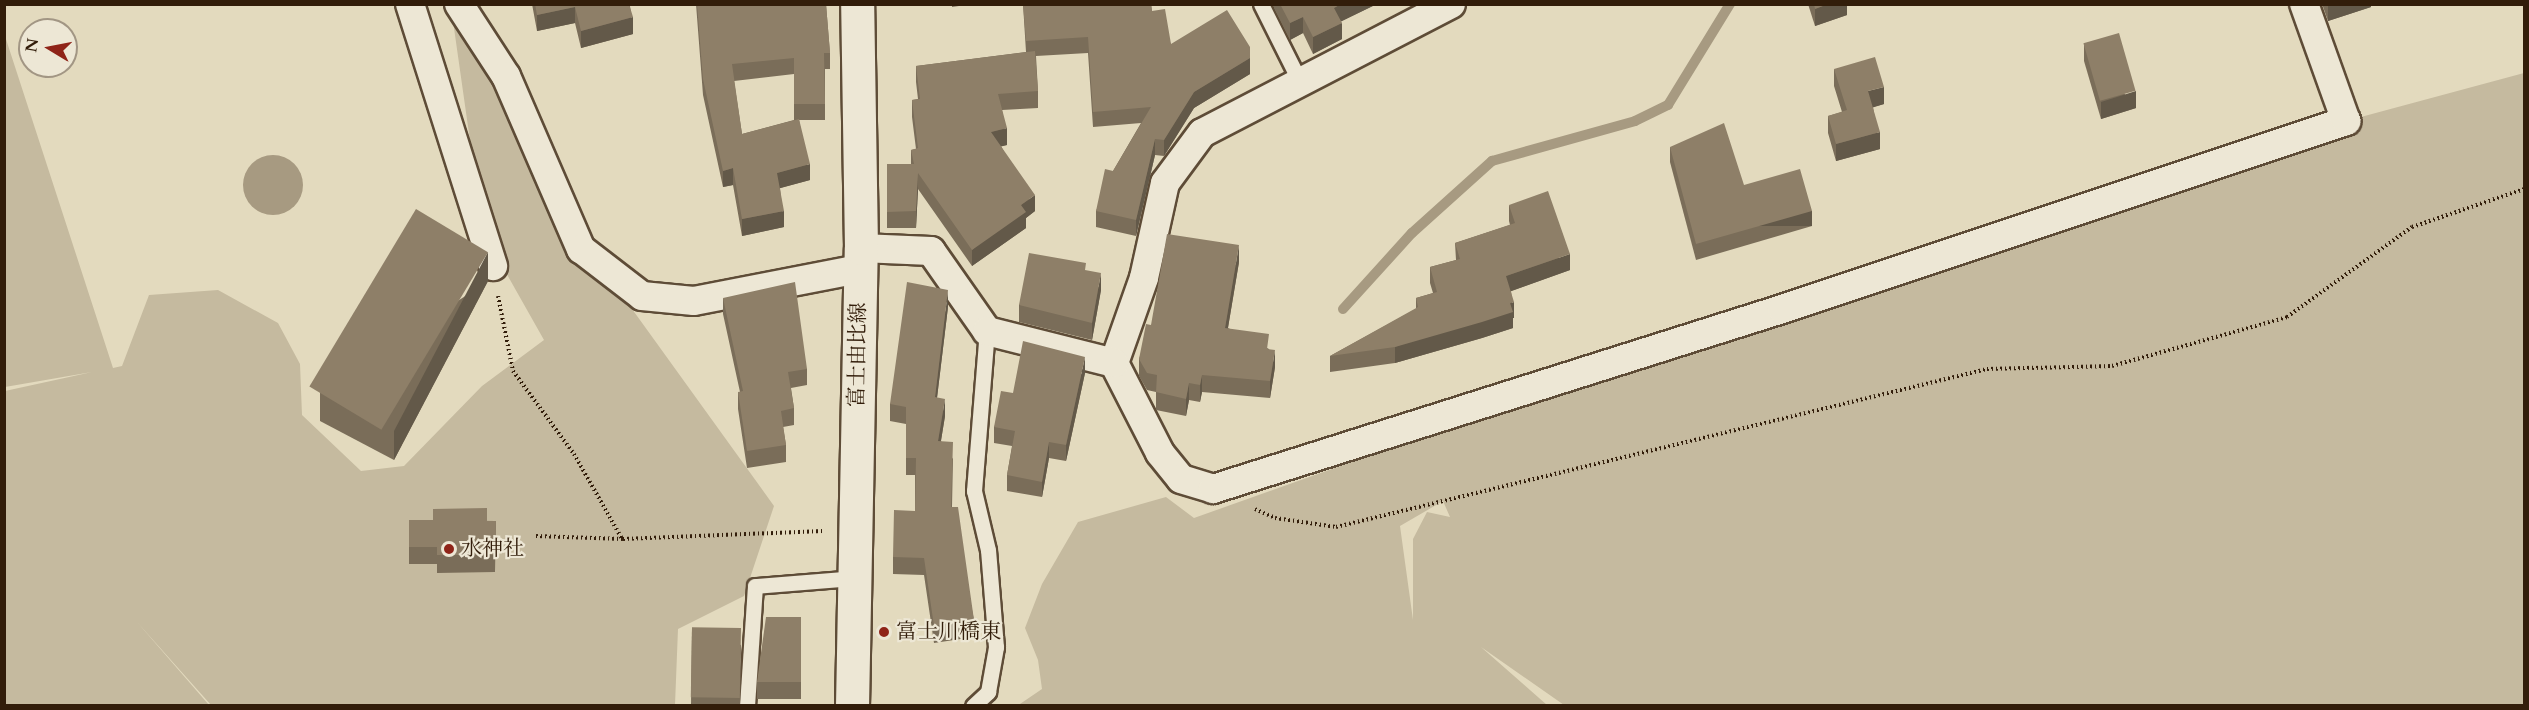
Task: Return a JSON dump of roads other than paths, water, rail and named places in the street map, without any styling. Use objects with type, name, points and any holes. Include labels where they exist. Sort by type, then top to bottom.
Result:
[{"type":"main road","name":"富士由比線","points":[[852,705],[860,258],[858,4]]},
{"type":"street","points":[[410,4],[493,266]]},
{"type":"street","points":[[459,4],[506,75],[581,249],[642,296],[694,301],[860,258],[931,251],[987,331],[1114,363]]},
{"type":"street","points":[[1451,4],[1301,84],[1202,133],[1165,183],[1144,279],[1114,363],[1160,453],[1181,479],[1213,489],[1782,309],[2346,121],[2304,4]]},
{"type":"lane","points":[[1261,4],[1301,84]]},
{"type":"lane","points":[[973,705],[988,692],[996,646],[988,550],[974,491],[987,331]]},
{"type":"lane","points":[[747,705],[754,586],[855,578]]},
{"type":"waterway","points":[[1343,309],[1412,233],[1492,161],[1635,121],[1668,105],[1730,4]]},
{"type":"place","name":"水神社","points":[[449,549]]},
{"type":"place","name":"富士川橋東","points":[[884,632]]}]
